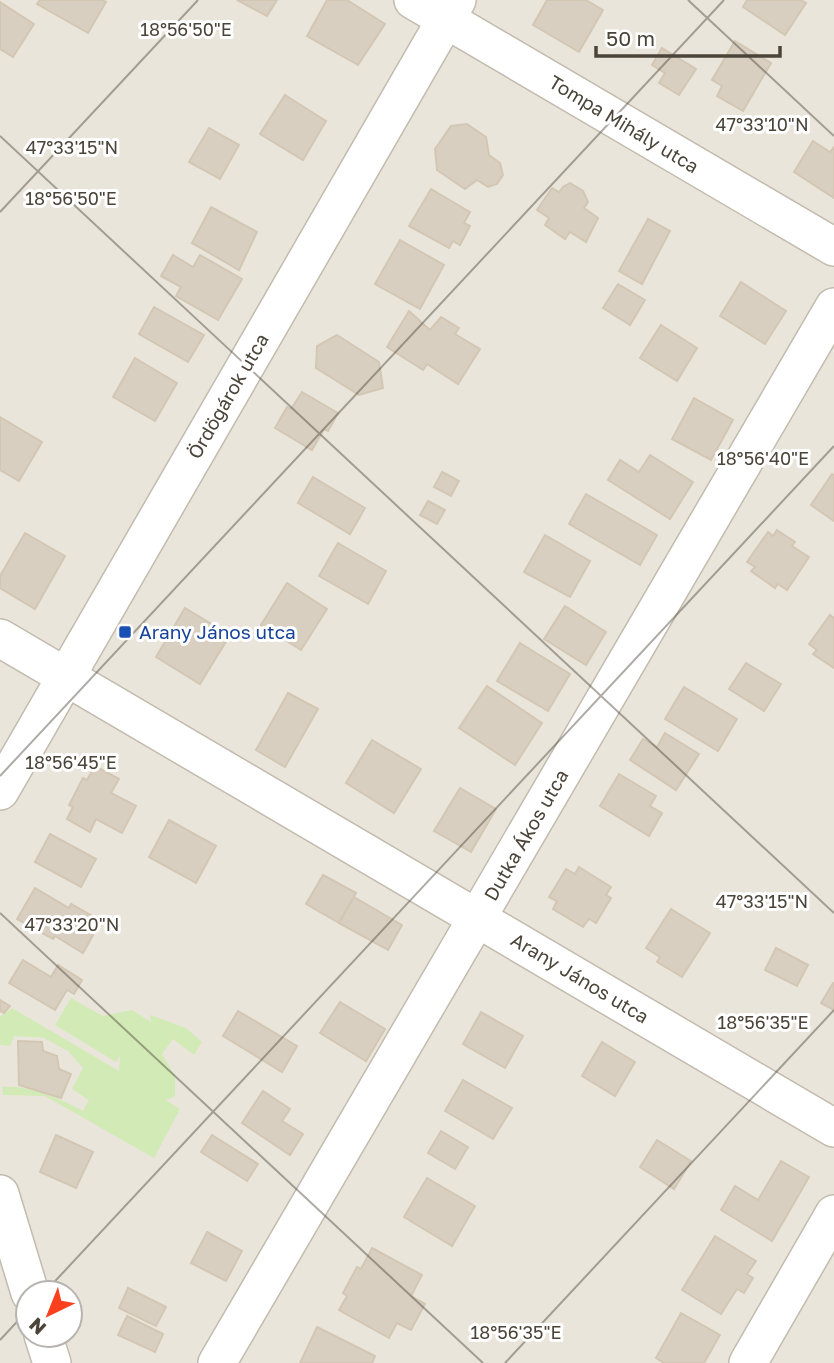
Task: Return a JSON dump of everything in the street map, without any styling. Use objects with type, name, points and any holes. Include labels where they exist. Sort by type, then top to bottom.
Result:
[{"type":"street","name":"Tompa Mihály utca","points":[[413,0],[451,10],[834,247]]},
{"type":"street","name":"Ördögárok utca","points":[[0,791],[451,10]]},
{"type":"street","name":"Dutka Ákos utca","points":[[217,1363],[834,307]]},
{"type":"street","name":"Arany János utca","points":[[0,638],[834,1128]]},
{"type":"street","points":[[0,1194],[26,1279]]},
{"type":"street","points":[[748,1363],[834,1214]]},
{"type":"shaded area","points":[[0,0],[834,0],[834,1363],[0,1363]]},
{"type":"green space","points":[[71,998],[103,1016],[132,1010],[151,1022],[150,1015],[186,1028],[202,1042],[194,1055],[173,1039],[162,1054],[175,1076],[175,1096],[166,1100],[180,1109],[154,1158],[45,1096],[3,1095],[2,1087],[34,1090],[83,1111],[89,1100],[72,1089],[83,1068],[68,1051],[44,1038],[14,1036],[10,1046],[0,1045],[0,1017],[12,1008],[119,1071],[120,1056],[116,1062],[55,1025]]},
{"type":"building","points":[[40,0],[106,2],[88,33],[37,4]]},
{"type":"building","points":[[237,0],[277,0],[267,16]]},
{"type":"building","points":[[327,0],[347,0],[385,24],[358,65],[307,36]]},
{"type":"building","points":[[547,0],[586,0],[603,10],[579,52],[533,25]]},
{"type":"building","points":[[747,0],[801,0],[806,3],[785,35],[743,7]]},
{"type":"building","points":[[0,2],[34,24],[13,57],[0,49]]},
{"type":"building","points":[[735,41],[771,63],[743,111],[717,96],[722,86],[712,80]]},
{"type":"building","points":[[662,48],[696,69],[679,95],[659,83],[665,73],[652,65]]},
{"type":"building","points":[[285,95],[326,121],[303,160],[260,134]]},
{"type":"building","points":[[467,124],[486,137],[489,155],[500,163],[503,175],[497,184],[488,187],[477,180],[465,189],[437,170],[435,149],[451,126]]},
{"type":"building","points":[[209,128],[239,145],[220,179],[189,162]]},
{"type":"building","points":[[813,141],[830,152],[834,147],[834,198],[794,172]]},
{"type":"building","points":[[570,183],[583,191],[588,202],[584,208],[598,218],[586,242],[570,232],[565,239],[545,225],[549,218],[537,210],[552,188],[559,192]]},
{"type":"building","points":[[431,189],[470,212],[464,223],[470,226],[460,245],[453,241],[449,248],[409,226]]},
{"type":"building","points":[[211,207],[257,232],[239,270],[192,243]]},
{"type":"building","points":[[648,219],[670,231],[642,284],[619,271]]},
{"type":"building","points":[[400,240],[444,265],[420,309],[375,284]]},
{"type":"building","points":[[173,255],[193,267],[200,255],[242,279],[218,320],[176,296],[181,287],[161,276]]},
{"type":"building","points":[[741,282],[786,311],[765,344],[720,316]]},
{"type":"building","points":[[618,284],[645,300],[630,325],[603,308]]},
{"type":"building","points":[[154,307],[204,335],[188,362],[139,334]]},
{"type":"building","points":[[409,311],[430,330],[441,317],[459,328],[455,334],[480,349],[458,384],[427,364],[423,370],[387,347]]},
{"type":"building","points":[[661,325],[697,348],[677,381],[640,358]]},
{"type":"building","points":[[337,335],[379,362],[383,388],[359,395],[316,368],[317,346]]},
{"type":"building","points":[[135,358],[177,383],[155,421],[113,397]]},
{"type":"building","points":[[302,392],[338,413],[328,431],[324,429],[312,450],[275,428],[287,407],[291,409]]},
{"type":"building","points":[[694,398],[733,420],[711,460],[672,439]]},
{"type":"building","points":[[0,417],[42,442],[19,481],[0,470]]},
{"type":"building","points":[[650,455],[693,482],[670,519],[608,480],[620,460],[639,472]]},
{"type":"building","points":[[442,472],[459,481],[451,496],[434,487]]},
{"type":"building","points":[[832,474],[834,475],[834,521],[811,505]]},
{"type":"building","points":[[313,477],[365,508],[350,534],[298,503]]},
{"type":"building","points":[[586,494],[657,535],[640,565],[569,524]]},
{"type":"building","points":[[428,501],[445,510],[437,524],[420,515]]},
{"type":"building","points":[[777,530],[795,542],[792,546],[809,557],[787,590],[778,584],[775,588],[751,571],[755,567],[747,562],[768,532],[773,536]]},
{"type":"building","points":[[25,533],[65,556],[35,609],[0,588],[0,576]]},
{"type":"building","points":[[545,535],[590,561],[570,597],[524,572]]},
{"type":"building","points":[[338,543],[386,571],[368,604],[319,576]]},
{"type":"building","points":[[287,583],[327,609],[301,650],[261,625]]},
{"type":"building","points":[[565,606],[606,632],[586,665],[544,639]]},
{"type":"building","points":[[185,608],[230,635],[200,684],[156,657]]},
{"type":"building","points":[[830,615],[834,618],[834,668],[813,654],[817,650],[809,644]]},
{"type":"building","points":[[520,643],[570,674],[548,711],[497,681]]},
{"type":"building","points":[[746,663],[781,684],[764,711],[729,689]]},
{"type":"building","points":[[487,686],[542,723],[515,765],[459,728]]},
{"type":"building","points":[[684,687],[737,719],[718,751],[665,719]]},
{"type":"building","points":[[288,693],[318,709],[285,767],[256,750]]},
{"type":"building","points":[[665,733],[699,754],[676,790],[630,760],[643,739],[657,747]]},
{"type":"building","points":[[372,740],[421,769],[394,813],[346,783]]},
{"type":"building","points":[[95,766],[119,779],[111,793],[136,806],[122,833],[96,819],[90,832],[67,819],[73,807],[69,805],[83,778],[87,780]]},
{"type":"building","points":[[619,774],[656,796],[650,806],[662,813],[649,836],[600,806]]},
{"type":"building","points":[[460,788],[496,809],[471,852],[434,831]]},
{"type":"building","points":[[169,820],[216,846],[196,883],[149,857]]},
{"type":"building","points":[[50,834],[96,859],[81,887],[35,862]]},
{"type":"building","points":[[579,867],[611,887],[606,895],[611,898],[596,923],[589,919],[583,927],[553,909],[557,901],[549,897],[566,869],[575,874]]},
{"type":"building","points":[[323,875],[356,893],[339,923],[306,904]]},
{"type":"building","points":[[35,888],[69,908],[71,904],[101,921],[83,953],[55,936],[53,939],[17,919]]},
{"type":"building","points":[[354,897],[402,925],[388,950],[339,923]]},
{"type":"building","points":[[671,909],[710,933],[682,977],[657,962],[660,957],[646,948]]},
{"type":"building","points":[[776,948],[808,965],[797,986],[765,970]]},
{"type":"building","points":[[23,960],[51,977],[58,965],[82,980],[74,994],[67,990],[55,1010],[9,983]]},
{"type":"building","points":[[834,984],[834,1010],[821,1003]]},
{"type":"building","points":[[0,1000],[10,1006],[4,1013],[0,1011]]},
{"type":"building","points":[[340,1002],[385,1029],[366,1061],[320,1033]]},
{"type":"building","points":[[238,1011],[297,1046],[282,1072],[223,1036]]},
{"type":"building","points":[[481,1012],[523,1036],[505,1068],[463,1044]]},
{"type":"building","points":[[18,1041],[42,1042],[43,1051],[57,1056],[59,1069],[71,1074],[61,1098],[19,1085]]},
{"type":"building","points":[[602,1042],[635,1062],[615,1096],[582,1076]]},
{"type":"building","points":[[463,1080],[512,1108],[493,1139],[445,1111]]},
{"type":"building","points":[[263,1091],[290,1109],[282,1121],[303,1134],[290,1155],[242,1123]]},
{"type":"building","points":[[441,1131],[468,1147],[455,1169],[428,1153]]},
{"type":"building","points":[[56,1135],[93,1152],[76,1188],[40,1172]]},
{"type":"building","points":[[212,1135],[258,1164],[247,1181],[201,1152]]},
{"type":"building","points":[[657,1140],[691,1161],[674,1189],[640,1167]]},
{"type":"building","points":[[781,1161],[809,1177],[772,1241],[721,1210],[735,1186],[758,1200]]},
{"type":"building","points":[[427,1178],[475,1206],[452,1246],[404,1217]]},
{"type":"building","points":[[207,1232],[242,1251],[226,1281],[191,1263]]},
{"type":"building","points":[[715,1236],[756,1261],[747,1274],[753,1278],[744,1293],[737,1289],[721,1314],[682,1290]]},
{"type":"building","points":[[372,1248],[422,1275],[411,1296],[425,1304],[411,1330],[397,1323],[389,1338],[339,1310],[347,1296],[343,1293],[357,1267],[361,1269]]},
{"type":"building","points":[[128,1288],[166,1307],[156,1326],[119,1308]]},
{"type":"building","points":[[681,1313],[720,1335],[704,1363],[664,1363],[656,1358]]},
{"type":"building","points":[[127,1316],[163,1334],[155,1352],[118,1335]]},
{"type":"building","points":[[317,1327],[375,1356],[372,1363],[300,1363]]},
{"type":"place","name":"Arany János utca","points":[[125,632]]}]
